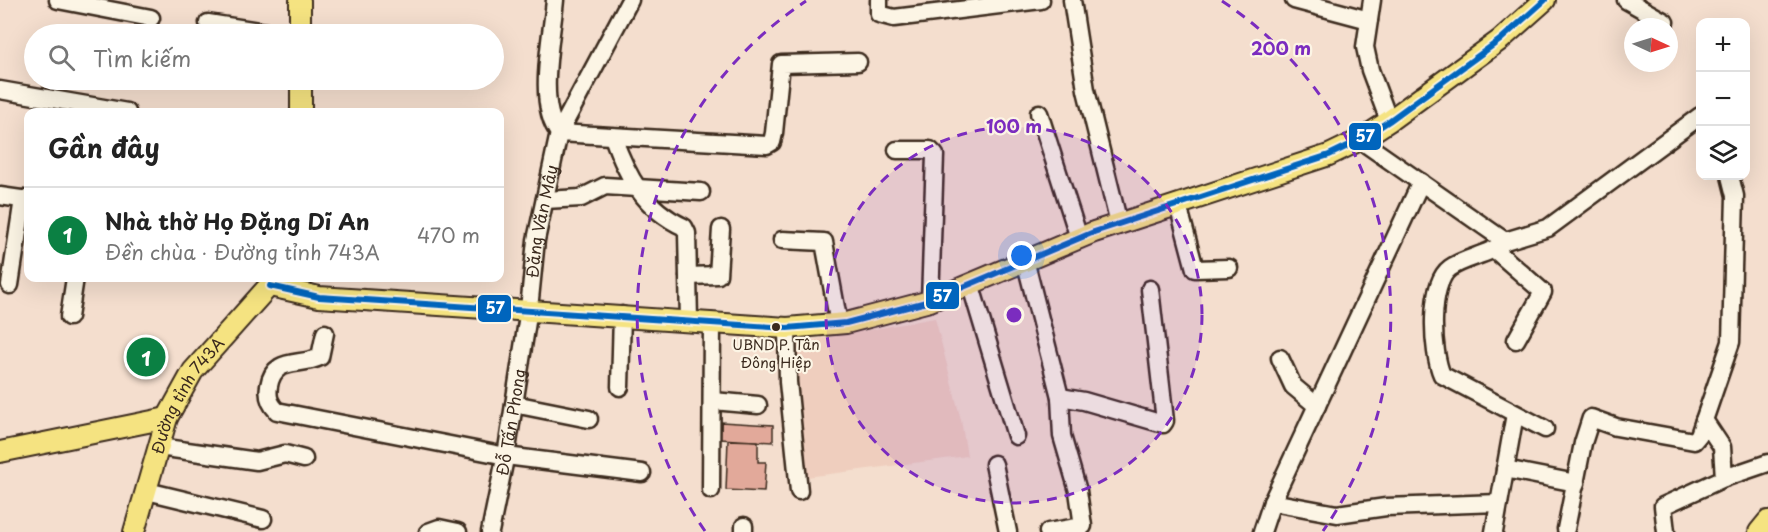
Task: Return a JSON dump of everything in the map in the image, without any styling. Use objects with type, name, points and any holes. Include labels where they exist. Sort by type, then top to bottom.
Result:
[{"type":"main road","points":[[300,0],[300,24]]},
{"type":"main road","points":[[273,282],[318,297],[622,315],[787,328],[838,324],[930,301],[1079,238],[1297,167],[1360,140],[1389,122],[1500,40],[1545,0]]},
{"type":"main road","points":[[300,90],[301,108]]},
{"type":"main road","name":"Đường tỉnh 743A","points":[[134,532],[167,418],[193,371],[273,282]]},
{"type":"main road","points":[[0,452],[167,418]]},
{"type":"main road","points":[[1759,532],[1768,521]]},
{"type":"street","points":[[58,0],[119,5],[151,18]]},
{"type":"street","points":[[555,0],[547,100],[549,115],[559,133],[767,145],[772,142],[774,133],[781,64],[858,62]]},
{"type":"street","name":"Đặng Văn Mây","points":[[529,309],[536,240],[559,133],[630,0]]},
{"type":"street","points":[[879,0],[879,14],[894,18],[1041,0]]},
{"type":"street","points":[[1072,0],[1086,90],[1119,224]]},
{"type":"street","points":[[1294,0],[1369,20]]},
{"type":"street","points":[[1372,0],[1365,47],[1370,70],[1389,122]]},
{"type":"street","points":[[1626,0],[1658,18]]},
{"type":"street","points":[[208,23],[214,24]]},
{"type":"street","points":[[0,90],[81,108]]},
{"type":"street","points":[[1039,113],[1079,238]]},
{"type":"street","points":[[1545,429],[1442,375],[1435,354],[1436,302],[1442,277],[1450,268],[1548,228],[1696,120]]},
{"type":"street","points":[[613,137],[636,189],[663,216],[684,227],[687,233],[689,320]]},
{"type":"street","points":[[1360,140],[1421,182],[1500,246],[1543,292],[1516,340]]},
{"type":"street","points":[[897,150],[930,150],[935,154],[930,301]]},
{"type":"street","points":[[1566,529],[1591,418],[1616,427],[1697,440],[1731,342],[1735,196],[1731,180]]},
{"type":"street","points":[[1262,532],[1272,502],[1421,182]]},
{"type":"street","points":[[545,200],[581,198],[605,186],[702,192]]},
{"type":"street","points":[[0,196],[24,200]]},
{"type":"street","points":[[1178,205],[1195,269],[1229,268]]},
{"type":"street","points":[[10,285],[24,211]]},
{"type":"street","points":[[688,276],[718,275],[721,229]]},
{"type":"street","points":[[782,240],[824,242],[838,324]]},
{"type":"street","points":[[1025,260],[1060,397],[1062,436],[1078,491],[1083,526],[1048,532]]},
{"type":"street","points":[[69,317],[74,282]]},
{"type":"street","points":[[970,283],[1016,436]]},
{"type":"street","points":[[1060,397],[1084,401],[1163,424],[1165,421],[1150,289]]},
{"type":"street","name":"Đỗ Tấn Phong","points":[[490,532],[506,456],[529,309]]},
{"type":"street","points":[[620,387],[622,315]]},
{"type":"street","points":[[711,490],[712,322]]},
{"type":"street","points":[[787,328],[788,382],[799,491]]},
{"type":"street","points":[[325,333],[320,357],[285,363],[277,367],[272,374],[268,388],[270,404],[277,411],[506,456],[642,473]]},
{"type":"street","points":[[1280,358],[1293,386],[1317,406]]},
{"type":"street","points":[[713,401],[758,405]]},
{"type":"street","points":[[514,404],[589,419]]},
{"type":"street","points":[[1494,532],[1515,414]]},
{"type":"street","points":[[1704,420],[1722,447],[1724,478]]},
{"type":"street","points":[[159,447],[257,461],[285,454],[304,459]]},
{"type":"street","points":[[1666,532],[1663,506],[1724,478],[1768,463]]},
{"type":"street","points":[[994,464],[1008,532]]},
{"type":"street","points":[[1505,469],[1575,483]]},
{"type":"street","points":[[147,491],[263,519]]},
{"type":"street","points":[[1272,502],[1337,514],[1386,507],[1499,504]]},
{"type":"street","points":[[428,532],[439,528],[458,532]]},
{"type":"shaded area","points":[[935,318],[961,420],[967,456],[799,478],[791,344]]},
{"type":"building","points":[[721,422],[773,425],[773,442],[720,439]]},
{"type":"building","points":[[728,440],[758,441],[758,462],[766,462],[764,492],[726,490]]},
{"type":"transit line","name":"57","points":[[270,286],[319,297],[787,328],[846,323],[930,301],[1094,232],[1329,155],[1360,140],[1389,121],[1500,40],[1545,0]]},
{"type":"place","name":"UBND P. Tân Đông Hiệp","points":[[776,327]]},
{"type":"place","name":"Nhà thờ Họ Đặng Dĩ An","points":[[146,357]]}]
